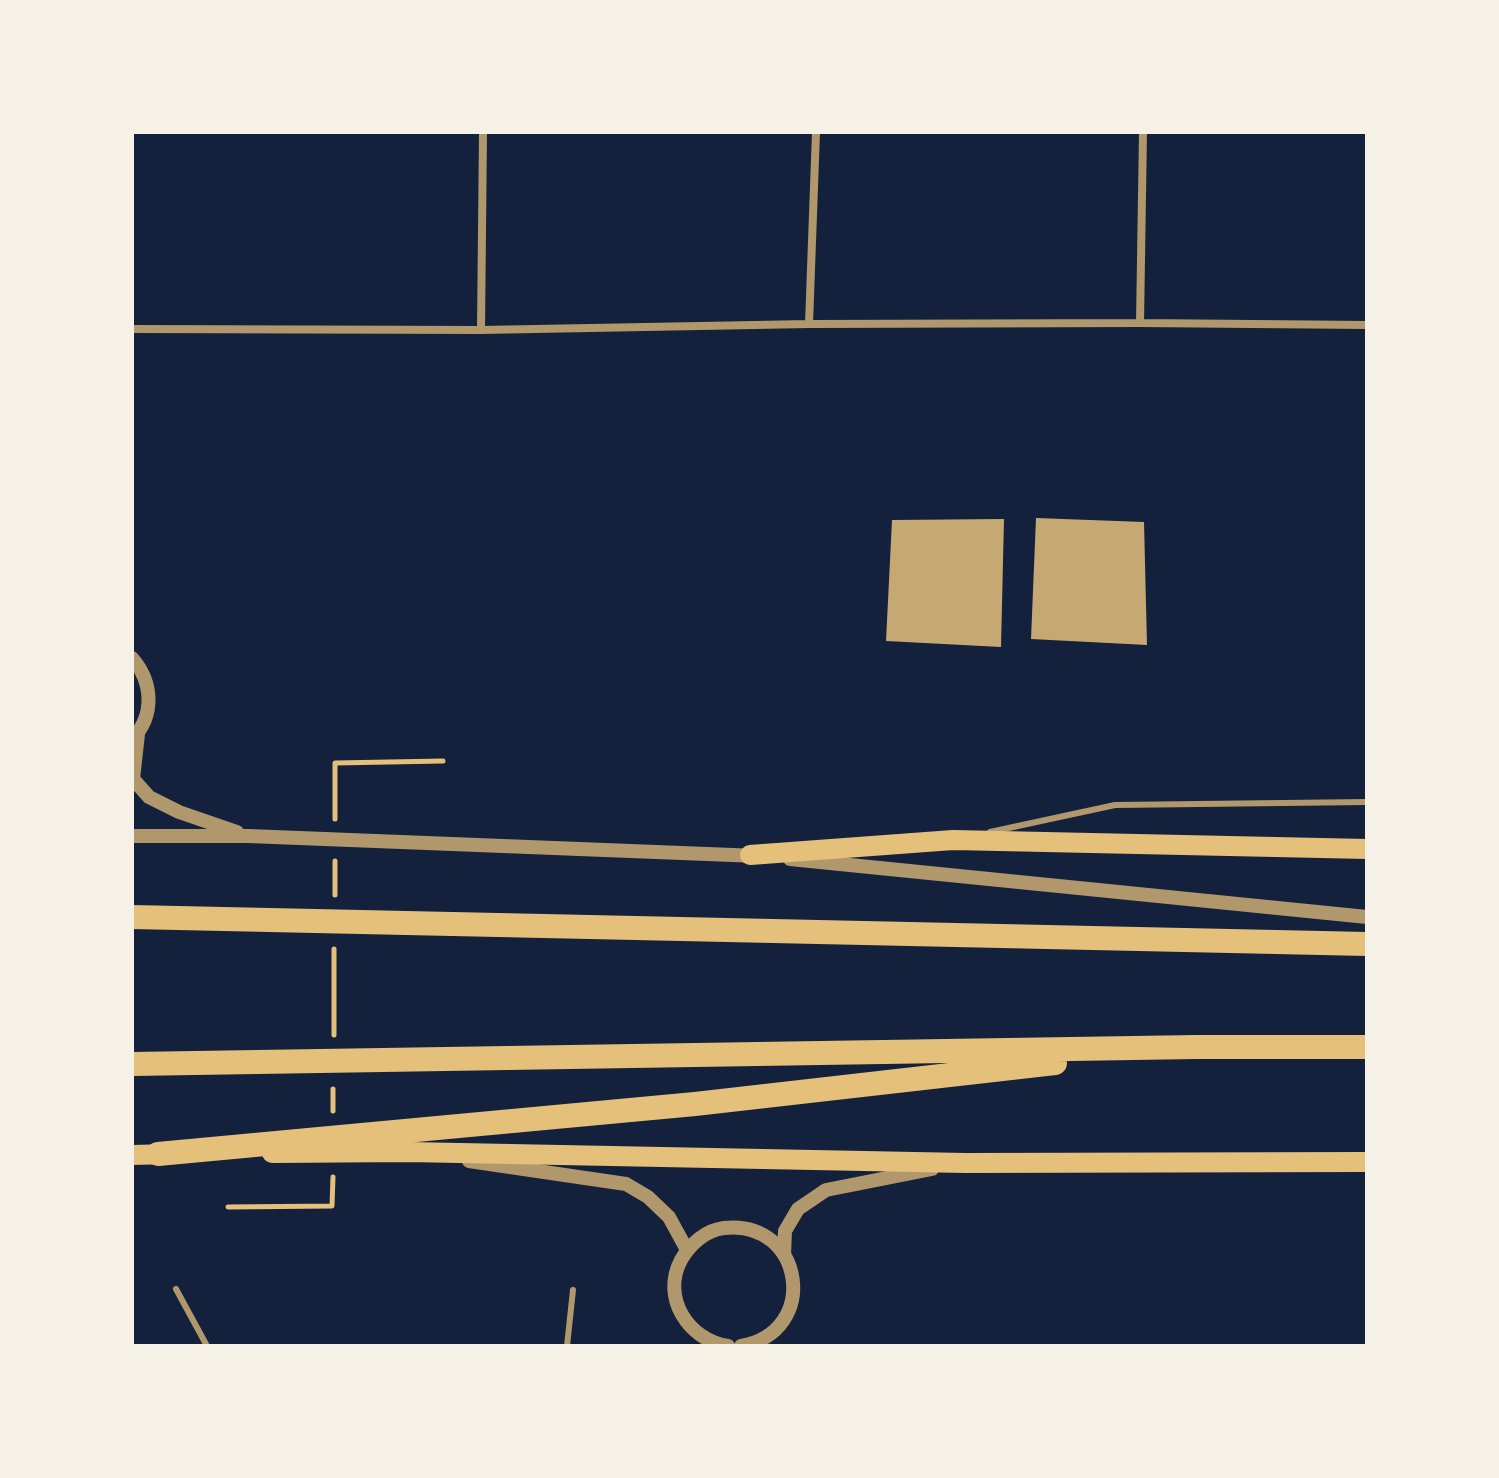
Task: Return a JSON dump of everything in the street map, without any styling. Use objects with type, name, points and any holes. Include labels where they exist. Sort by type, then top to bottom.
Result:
[{"type":"highway","points":[[132,917],[1367,944]]},
{"type":"highway","points":[[158,1154],[695,1104],[1196,1047]]},
{"type":"highway","points":[[132,1064],[1367,1047]]},
{"type":"main road","points":[[750,855],[953,840],[1367,849]]},
{"type":"main road","points":[[132,1155],[409,1152],[965,1163],[1367,1162]]},
{"type":"street","points":[[481,330],[483,132]]},
{"type":"street","points":[[809,324],[816,132]]},
{"type":"street","points":[[1140,323],[1143,132]]},
{"type":"street","points":[[132,329],[481,330],[809,324],[1367,325]]},
{"type":"street","points":[[132,658],[146,680],[149,694],[144,722],[135,737],[133,779],[149,797],[179,812],[248,836]]},
{"type":"street","points":[[132,836],[248,836],[750,855],[1367,917]]},
{"type":"street","points":[[409,1152],[626,1184],[648,1197],[669,1217],[687,1250]]},
{"type":"street","points":[[784,1255],[785,1231],[798,1209],[826,1190],[965,1163]]},
{"type":"street","points":[[728,1346],[701,1341],[677,1306],[674,1286],[677,1267],[687,1250],[701,1237],[719,1229],[739,1227],[758,1232],[775,1243],[791,1268],[794,1282],[790,1310],[769,1341],[741,1346]]},
{"type":"lane","points":[[953,840],[1115,805],[1367,802]]},
{"type":"lane","points":[[176,1289],[207,1346]]},
{"type":"lane","points":[[567,1346],[573,1290]]},
{"type":"path","points":[[335,826],[335,763],[443,761]]},
{"type":"path","points":[[334,905],[335,858]]},
{"type":"path","points":[[334,937],[334,1048]]},
{"type":"path","points":[[333,1079],[333,1111]]},
{"type":"path","points":[[228,1207],[332,1206],[333,1174]]},
{"type":"building","points":[[1036,518],[1144,522],[1147,645],[1031,639]]},
{"type":"building","points":[[1004,519],[1001,647],[886,641],[892,520]]}]
